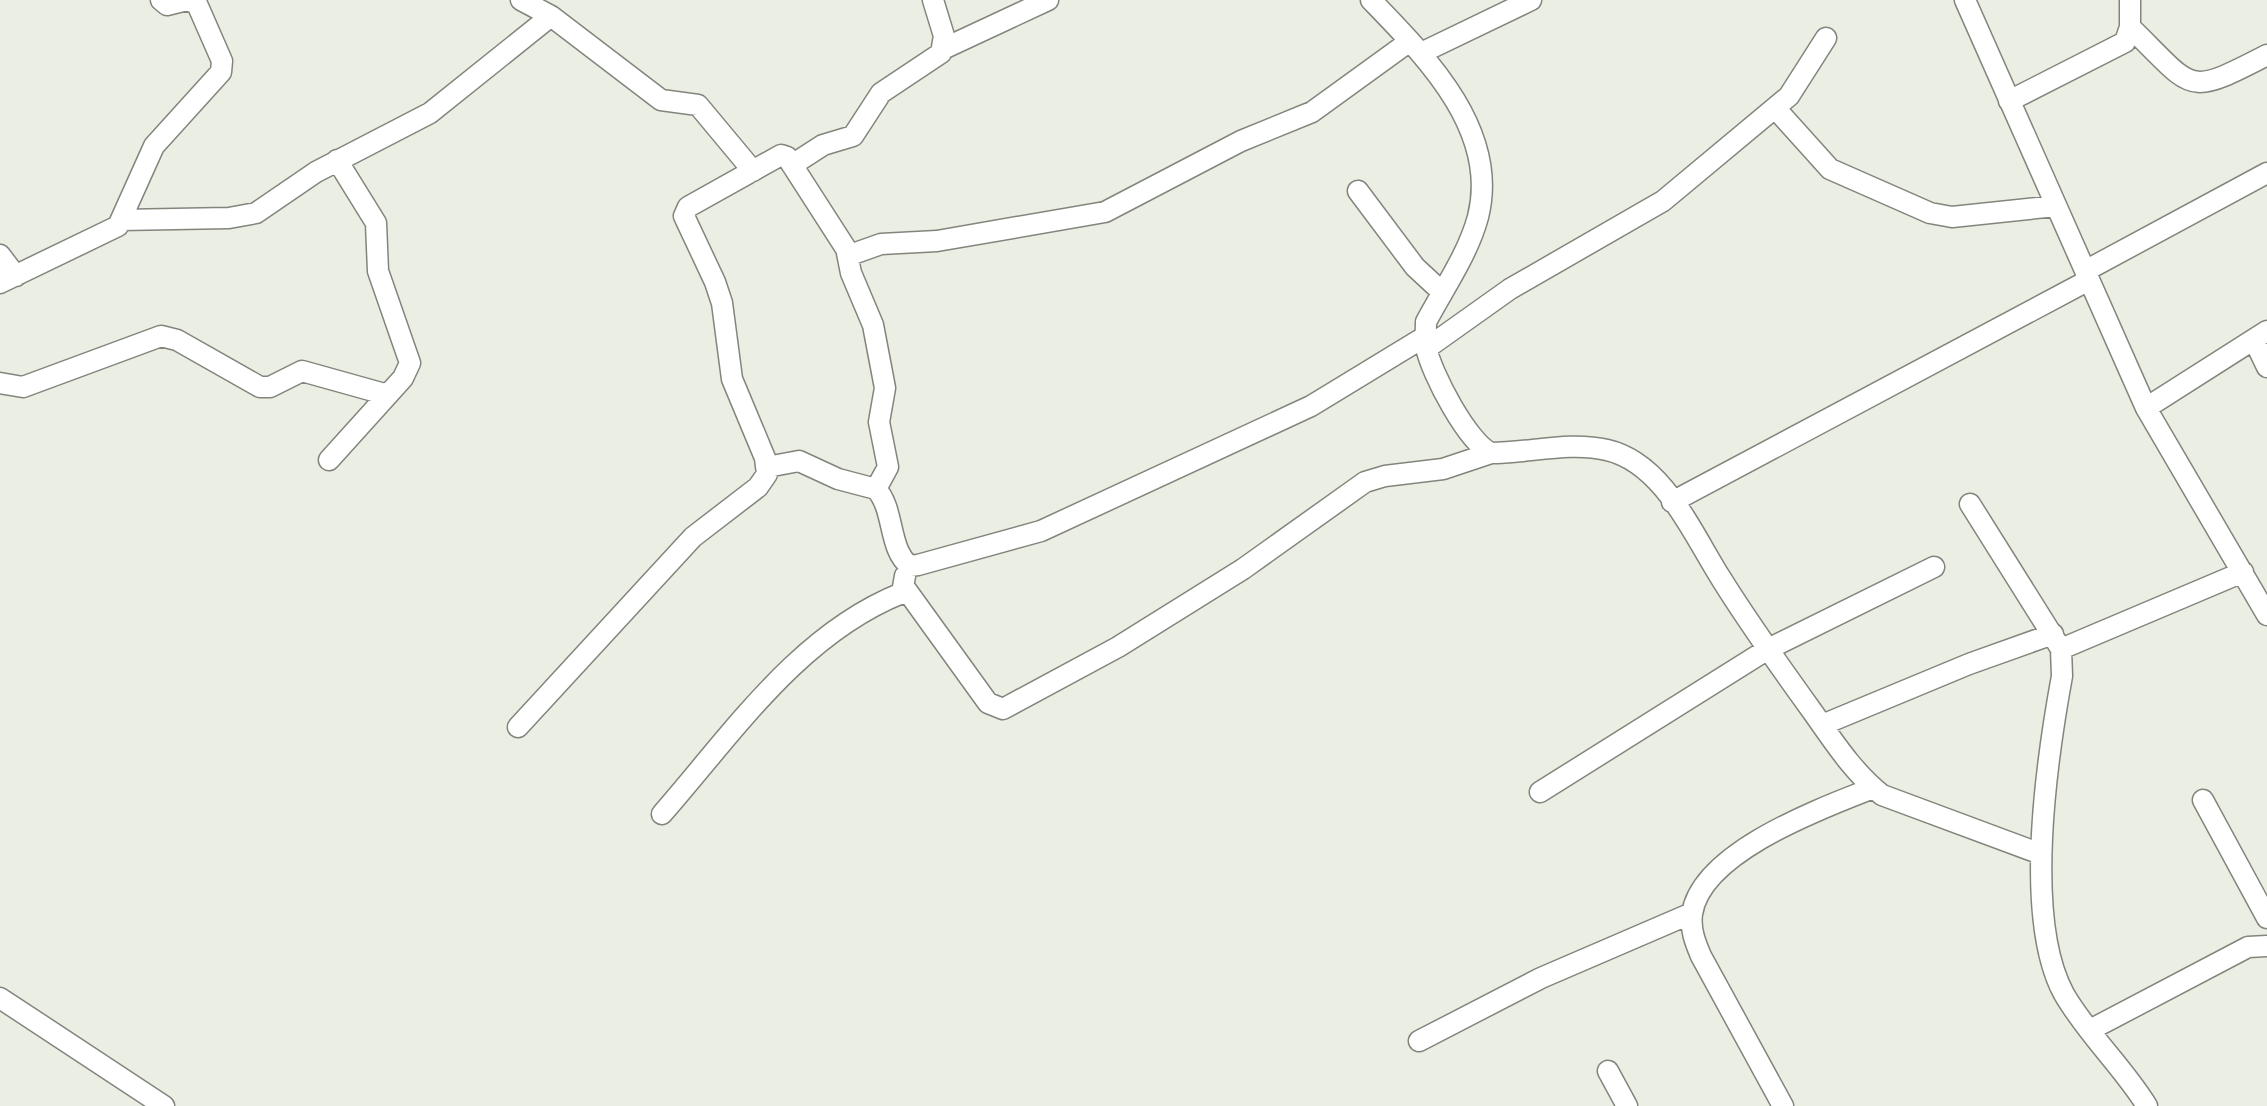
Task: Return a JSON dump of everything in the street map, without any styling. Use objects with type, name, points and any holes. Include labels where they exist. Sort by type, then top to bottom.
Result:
[{"type":"street","points":[[0,255],[8,279],[115,229],[154,146],[221,72],[222,61],[200,9],[191,0],[167,5],[161,0]]},
{"type":"street","points":[[521,0],[551,16],[661,100],[698,105],[753,171]]},
{"type":"street","points":[[933,0],[944,36],[943,49]]},
{"type":"street","points":[[792,165],[823,145],[853,136],[881,93],[943,49],[1048,0]]},
{"type":"street","points":[[1371,0],[1434,66],[1460,108],[1481,175],[1478,216],[1426,322],[1426,342],[1473,440],[1491,453]]},
{"type":"street","points":[[847,253],[853,255],[881,244],[937,241],[1105,212],[1241,141],[1312,112],[1416,47],[1531,0]]},
{"type":"street","points":[[1965,0],[2146,408],[2267,615]]},
{"type":"street","points":[[2009,101],[2119,46],[2128,38],[2130,0]]},
{"type":"street","points":[[121,220],[247,216],[266,208],[337,160],[430,113],[551,16]]},
{"type":"street","points":[[2130,27],[2180,76],[2194,83],[2219,80],[2267,55]]},
{"type":"street","points":[[906,563],[918,565],[1041,531],[1311,406],[1426,342],[1510,289],[1663,201],[1776,109],[1799,84],[1826,38]]},
{"type":"street","points":[[1776,109],[1830,169],[1930,213],[1952,217],[2056,206]]},
{"type":"street","points":[[518,727],[693,537],[764,480],[767,467],[732,379],[722,303],[683,214],[688,207],[781,155],[792,165],[847,253],[851,273],[872,317],[885,388],[879,422],[888,467],[876,489]]},
{"type":"street","points":[[329,460],[408,370],[409,354],[378,271],[376,223],[337,160]]},
{"type":"street","points":[[1672,502],[2267,173]]},
{"type":"street","points":[[1358,191],[1415,267],[1442,292]]},
{"type":"street","points":[[0,383],[23,387],[161,336],[177,340],[260,387],[270,387],[302,371],[388,395]]},
{"type":"street","points":[[2146,408],[2260,336],[2267,367]]},
{"type":"street","points":[[905,588],[988,703],[1003,709],[1118,647],[1231,577],[1365,482],[1385,476],[1443,469],[1491,453],[1579,446],[1610,450],[1640,466],[1672,502],[1768,649],[1860,779],[1926,813],[2041,854]]},
{"type":"street","points":[[767,467],[799,461],[838,479],[876,489]]},
{"type":"street","points":[[662,814],[805,654],[857,614],[902,593],[906,563],[876,489]]},
{"type":"street","points":[[1970,504],[2057,641],[2062,676],[2041,854],[2047,935],[2054,968],[2062,990],[2147,1106]]},
{"type":"street","points":[[1540,792],[1768,649],[1934,567]]},
{"type":"street","points":[[1822,725],[1969,664],[2057,641],[2243,572]]},
{"type":"street","points":[[1783,1106],[1701,956],[1694,939],[1692,913],[1706,884],[1732,860],[1790,823],[1873,788]]},
{"type":"street","points":[[2203,800],[2267,918]]},
{"type":"street","points":[[1419,1041],[1541,978],[1692,913]]},
{"type":"street","points":[[2090,1030],[2248,947],[2267,946]]},
{"type":"street","points":[[0,998],[164,1106]]},
{"type":"street","points":[[1608,1071],[1627,1106]]}]
